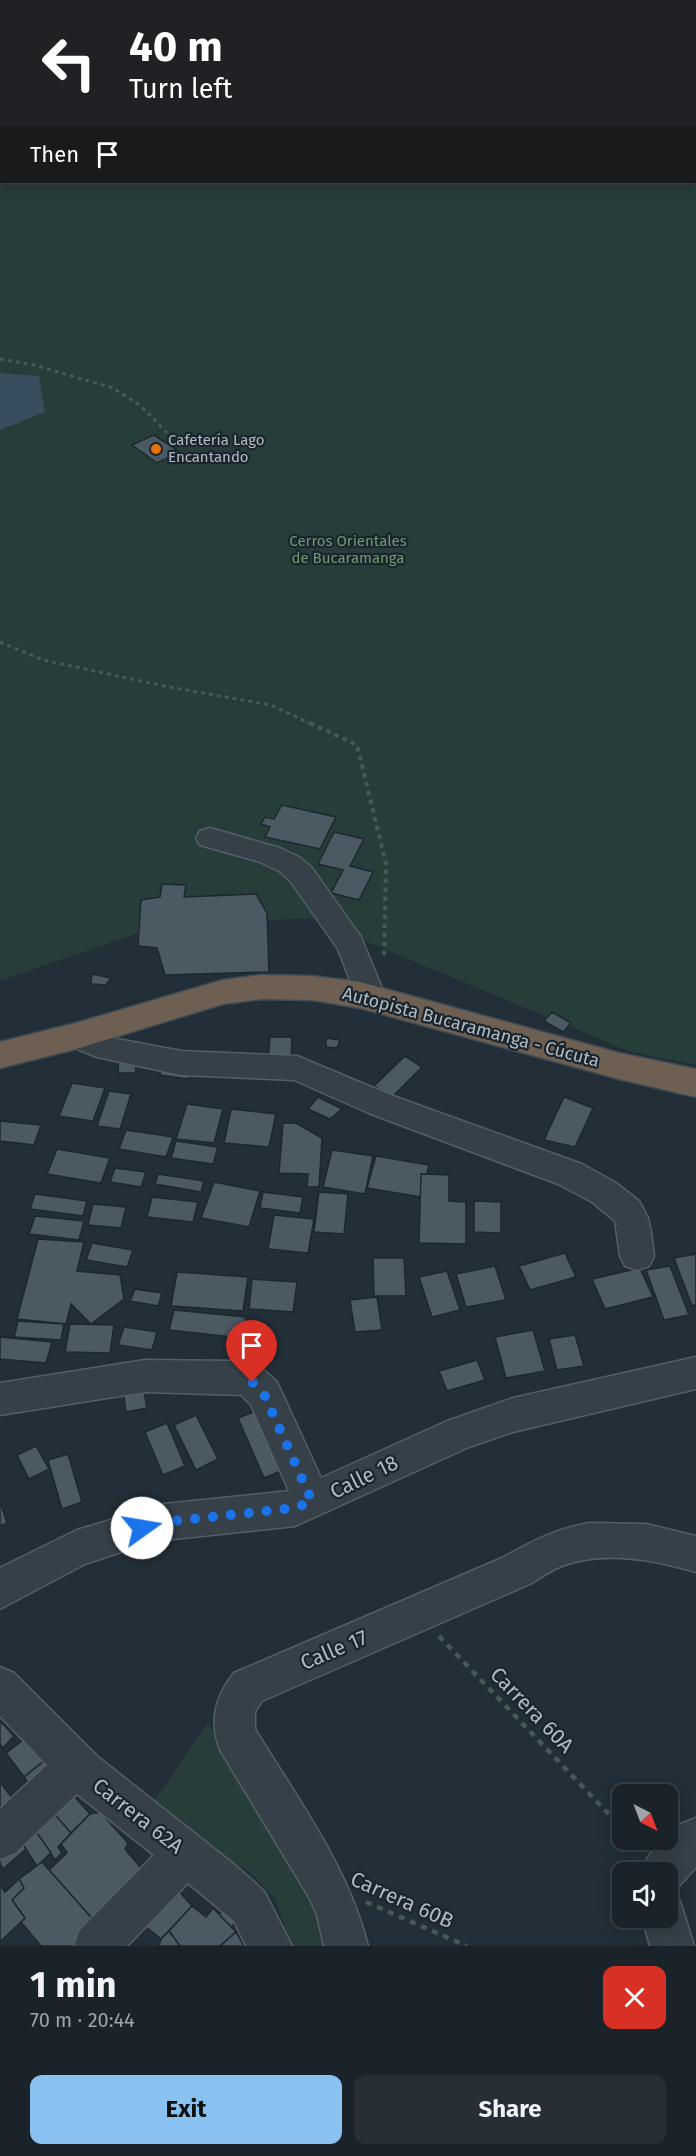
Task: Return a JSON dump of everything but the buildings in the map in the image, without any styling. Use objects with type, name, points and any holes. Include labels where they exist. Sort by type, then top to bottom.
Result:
[{"type":"highway","name":"Autopista Bucaramanga - Cúcuta","points":[[0,1055],[76,1036],[223,992],[261,987],[312,988],[377,1000],[619,1066],[696,1083]]},
{"type":"street","points":[[210,838],[270,855],[289,864],[302,875],[311,891],[351,945],[377,1000]]},
{"type":"street","points":[[76,1036],[108,1048],[181,1063],[297,1068],[382,1105],[570,1174],[598,1189],[631,1217],[637,1256]]},
{"type":"street","name":"Calle 18","points":[[0,1590],[28,1572],[78,1548],[132,1531],[164,1522],[295,1508],[460,1433],[513,1415],[696,1373]]},
{"type":"street","points":[[0,1399],[145,1376],[234,1377],[252,1382],[264,1394],[312,1501]]},
{"type":"street","name":"Calle 17","points":[[346,1946],[338,1913],[325,1884],[235,1735],[232,1712],[248,1687],[516,1571],[558,1548],[584,1542],[641,1542],[674,1546],[696,1554]]},
{"type":"street","name":"Carrera 62A","points":[[0,1687],[76,1766],[249,1906],[270,1946]]},
{"type":"street","points":[[0,1838],[76,1766]]},
{"type":"street","points":[[672,1862],[696,1839]]},
{"type":"street","points":[[96,1946],[186,1854]]},
{"type":"street","points":[[667,1928],[672,1946]]},
{"type":"path","points":[[0,359],[34,365],[113,388],[141,406],[167,433]]},
{"type":"path","points":[[0,642],[43,660],[170,687],[271,705],[357,745],[386,864],[377,1000]]},
{"type":"path","name":"Carrera 60A","points":[[417,1614],[612,1818]]},
{"type":"path","name":"Carrera 60B","points":[[325,1884],[467,1946]]},
{"type":"green space","name":"Cerros Orientales de Bucaramanga","points":[[0,183],[696,183],[696,1065],[631,1052],[310,918],[152,928],[0,981]]},
{"type":"green space","points":[[208,1723],[308,1874],[329,1946],[292,1946],[275,1899],[251,1873],[149,1808]]},
{"type":"water","points":[[0,373],[39,376],[45,412],[0,430]]},
{"type":"place","name":"Cafetería Lago Encantando","points":[[156,449]]},
{"type":"route","points":[[142,1528],[164,1522],[295,1508],[312,1501],[264,1394],[252,1382]]}]
